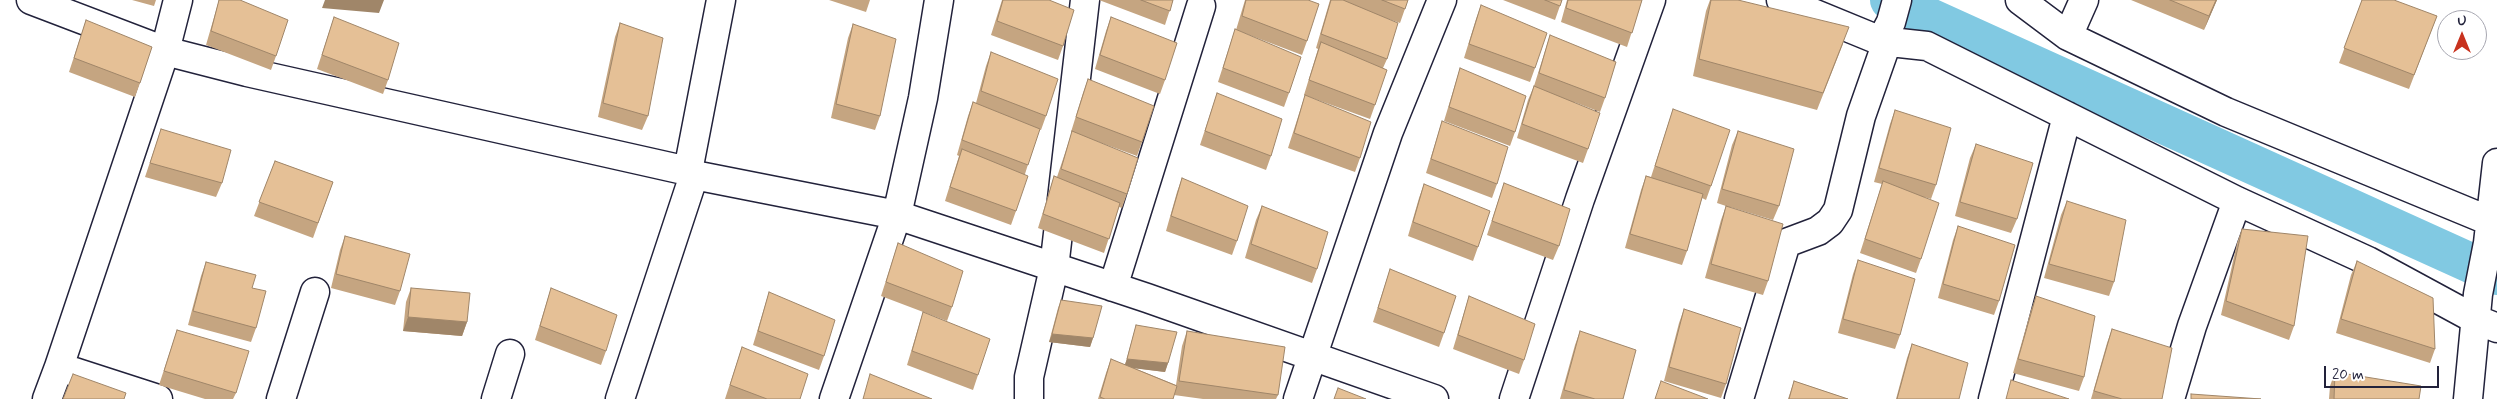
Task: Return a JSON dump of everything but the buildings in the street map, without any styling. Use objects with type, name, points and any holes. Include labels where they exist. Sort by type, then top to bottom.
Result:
[{"type":"street","points":[[31,0],[164,51],[247,72],[691,173],[897,215],[1113,287],[1434,399]]},
{"type":"street","points":[[47,399],[164,51],[178,0]]},
{"type":"street","points":[[620,399],[691,173],[721,0]]},
{"type":"street","points":[[834,399],[897,215],[923,98],[939,0]]},
{"type":"street","points":[[1029,399],[1029,377],[1054,268],[1085,0]]},
{"type":"street","points":[[1298,399],[1388,134],[1442,0]]},
{"type":"street","points":[[1514,399],[1580,199],[1651,0]]},
{"type":"street","points":[[1781,0],[1889,26],[1906,42],[1927,46],[2237,201],[2483,314]]},
{"type":"street","points":[[2020,0],[2068,36],[2226,112],[2492,229]]},
{"type":"street","points":[[2068,36],[2084,0]]},
{"type":"street","points":[[1113,287],[1201,6]]},
{"type":"street","points":[[1739,399],[1786,243],[1818,230],[1830,222],[1838,210],[1861,116],[1889,26]]},
{"type":"street","points":[[1993,399],[2067,116]]},
{"type":"street","points":[[2468,399],[2483,314],[2497,163]]},
{"type":"street","points":[[2170,399],[2192,326],[2237,201]]},
{"type":"street","points":[[280,399],[315,292]]},
{"type":"street","points":[[496,399],[510,354]]},
{"type":"street","points":[[59,367],[158,399]]},
{"type":"waterway","points":[[1890,0],[2497,275]]}]
